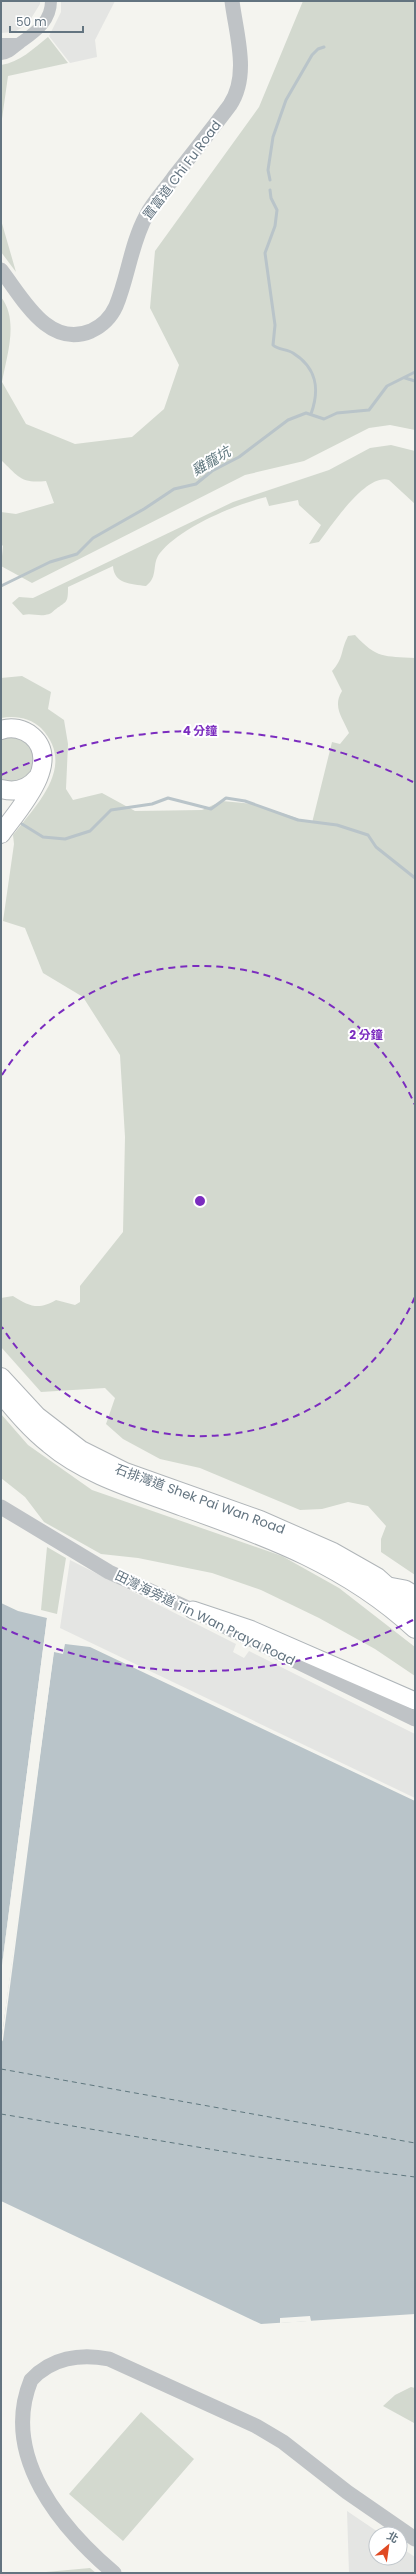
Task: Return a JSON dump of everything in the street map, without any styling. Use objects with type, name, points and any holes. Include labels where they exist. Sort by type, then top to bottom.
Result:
[{"type":"main road","points":[[1,730],[21,730],[34,738],[42,750],[41,771],[35,786],[1,834]]},
{"type":"main road","points":[[1,789],[13,791],[24,789],[34,782],[41,771]]},
{"type":"main road","name":"石排灣道 Shek Pai Wan Road","points":[[1,1377],[48,1426],[95,1458],[138,1477],[302,1537],[359,1566],[389,1586],[405,1589],[415,1595]]},
{"type":"main road","name":"石排灣道 Shek Pai Wan Road","points":[[1,1394],[25,1422],[49,1445],[82,1466],[118,1483],[299,1551],[358,1584],[415,1629]]},
{"type":"main road","points":[[389,1586],[415,1611]]},
{"type":"main road","points":[[193,1610],[250,1629],[415,1701]]},
{"type":"street","points":[[1,54],[12,50],[44,23],[51,1]]},
{"type":"street","name":"置富道 Chi Fu Road","points":[[1,270],[36,316],[52,329],[68,334],[87,332],[100,325],[110,315],[117,304],[139,233],[149,210],[230,105],[238,91],[241,72],[232,1]]},
{"type":"street","points":[[1,44],[19,44]]},
{"type":"street","name":"田灣海旁道 Tin Wan Praya Road","points":[[1,1507],[109,1572],[193,1610],[415,1719]]},
{"type":"street","points":[[9,2436],[12,2414],[17,2400],[35,2376],[58,2361],[71,2358],[96,2356],[134,2368],[256,2426],[283,2442],[347,2492],[415,2539]]},
{"type":"street","points":[[19,2475],[52,2518],[114,2573]]},
{"type":"shaded area","points":[[1,1],[40,1],[40,4],[27,25],[14,32],[1,33]]},
{"type":"shaded area","points":[[61,1],[115,1],[95,40],[97,57],[70,63],[49,36],[61,12]]},
{"type":"shaded area","points":[[303,1],[415,1],[415,430],[390,425],[369,428],[304,461],[245,475],[32,583],[1,566],[3,546],[1,544],[1,512],[16,514],[54,503],[46,481],[38,482],[20,478],[1,460],[1,297],[6,306],[11,327],[9,349],[2,382],[26,424],[75,444],[132,437],[164,409],[179,365],[150,308],[155,251],[259,107]]},
{"type":"shaded area","points":[[48,37],[68,63],[8,76],[1,126],[1,65],[20,58]]},
{"type":"shaded area","points":[[1,220],[16,272],[1,252]]},
{"type":"shaded area","points":[[391,445],[415,451],[415,504],[389,480],[380,480],[370,484],[350,502],[319,542],[309,544],[321,525],[299,505],[298,500],[269,506],[266,497],[224,511],[181,534],[169,543],[157,557],[154,574],[146,586],[129,584],[120,580],[114,572],[113,566],[68,587],[68,596],[66,601],[49,614],[23,615],[12,603],[19,597],[33,598],[233,502],[329,470],[370,448]]},
{"type":"shaded area","points":[[355,635],[369,648],[382,655],[415,658],[415,1575],[381,1552],[381,1539],[386,1526],[368,1506],[348,1502],[322,1509],[300,1510],[200,1468],[160,1459],[123,1439],[106,1424],[115,1398],[105,1388],[41,1392],[1,1347],[1,1298],[13,1296],[24,1303],[34,1306],[44,1305],[56,1300],[75,1305],[80,1302],[80,1286],[123,1232],[125,1137],[120,1055],[83,997],[43,973],[25,928],[3,921],[14,844],[13,835],[33,811],[50,784],[54,770],[55,756],[51,742],[37,725],[28,720],[17,717],[1,718],[1,678],[22,676],[51,692],[48,709],[64,720],[68,744],[66,789],[73,800],[102,793],[135,811],[202,810],[222,801],[254,804],[312,823],[332,742],[340,744],[349,733],[338,707],[339,697],[342,691],[332,671],[340,658],[348,636]]},
{"type":"shaded area","points":[[1,734],[20,735],[36,755],[33,771],[22,783],[1,783]]},
{"type":"shaded area","points":[[1,1414],[28,1445],[92,1490],[282,1556],[339,1588],[415,1647],[415,1676],[375,1649],[319,1618],[261,1590],[212,1573],[138,1558],[101,1554],[44,1522],[25,1497],[1,1478]]},
{"type":"shaded area","points":[[47,1547],[66,1558],[57,1614],[41,1610]]},
{"type":"shaded area","points":[[70,1560],[236,1644],[233,1652],[244,1658],[249,1651],[415,1734],[415,1798],[60,1628]]},
{"type":"shaded area","points":[[1,1603],[18,1611],[47,1618],[1,1973]]},
{"type":"shaded area","points":[[65,1644],[90,1647],[415,1801],[415,2314],[261,2324],[1,2201],[1,2043],[54,1652],[63,1654]]},
{"type":"shaded area","points":[[411,2387],[415,2388],[414,2423],[383,2406],[395,2395]]},
{"type":"shaded area","points":[[141,2412],[194,2459],[123,2541],[69,2494]]},
{"type":"shaded area","points":[[347,2511],[369,2526],[368,2566],[408,2566],[408,2552],[415,2557],[415,2573],[349,2573]]},
{"type":"shaded area","points":[[90,2568],[96,2573],[35,2573]]},
{"type":"pier","points":[[47,1618],[49,1619],[1,1975],[1,1973]]},
{"type":"pier","points":[[54,1650],[3,2040],[1,2043],[52,1652]]},
{"type":"pier","points":[[310,2316],[311,2321],[280,2323],[280,2318]]},
{"type":"waterway","points":[[270,180],[268,170],[273,137],[286,100],[312,55],[318,49],[324,47]]},
{"type":"waterway","points":[[270,190],[271,198],[277,210],[275,226],[265,253],[275,325],[273,345],[277,348],[293,353],[301,359],[312,372],[316,388],[314,405],[311,414]]},
{"type":"waterway","name":"雞籠坑","points":[[1,586],[50,562],[77,554],[93,538],[144,509],[174,489],[196,484],[212,471],[239,457],[288,420],[306,413],[324,419],[337,413],[369,410],[387,386],[415,372]]},
{"type":"waterway","points":[[405,378],[415,381]]},
{"type":"waterway","points":[[22,824],[43,837],[65,839],[90,831],[111,810],[152,804],[168,798],[211,809],[226,798],[245,801],[298,820],[337,825],[368,835],[376,847],[415,878]]},
{"type":"ferry route","points":[[1,2069],[415,2143]]},
{"type":"ferry route","points":[[1,2114],[251,2156],[415,2177]]}]
